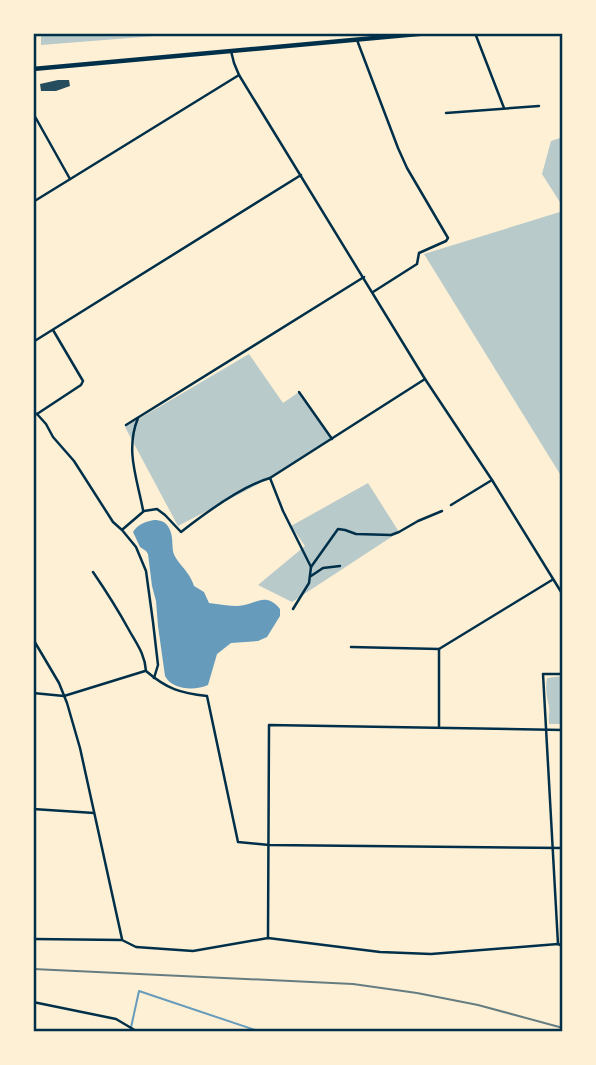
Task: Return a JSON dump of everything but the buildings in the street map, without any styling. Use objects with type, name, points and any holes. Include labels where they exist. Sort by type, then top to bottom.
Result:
[{"type":"highway","points":[[33,69],[429,33]]},
{"type":"street","points":[[475,33],[504,108]]},
{"type":"street","points":[[357,40],[407,168],[448,238],[419,253],[417,264],[373,292]]},
{"type":"street","points":[[231,51],[239,75],[425,379],[492,480],[563,596]]},
{"type":"street","points":[[33,202],[239,75]]},
{"type":"street","points":[[446,113],[539,106]]},
{"type":"street","points":[[33,113],[70,179]]},
{"type":"street","points":[[33,342],[301,175]]},
{"type":"street","points":[[126,425],[363,277]]},
{"type":"street","points":[[53,330],[83,381],[81,385],[35,414],[74,461],[113,522],[135,547],[146,571],[158,654],[154,678]]},
{"type":"street","points":[[122,530],[144,511],[156,509],[181,532],[258,481],[270,478],[425,379]]},
{"type":"street","points":[[299,392],[332,439]]},
{"type":"street","points":[[138,418],[132,431],[131,444],[144,511]]},
{"type":"street","points":[[270,478],[283,511],[312,567]]},
{"type":"street","points":[[452,505],[492,480]]},
{"type":"street","points":[[293,610],[309,583],[312,567],[338,529],[356,534],[391,534],[442,511]]},
{"type":"street","points":[[311,576],[323,568],[340,566]]},
{"type":"street","points":[[93,572],[141,651],[146,670],[167,687],[181,693],[207,696],[238,842],[269,845],[563,848]]},
{"type":"street","points":[[351,647],[439,649],[553,579]]},
{"type":"street","points":[[33,639],[59,683],[80,748],[122,940]]},
{"type":"street","points":[[439,649],[439,727]]},
{"type":"street","points":[[33,693],[64,696],[146,670]]},
{"type":"street","points":[[558,944],[543,674],[563,674]]},
{"type":"street","points":[[268,938],[269,725],[563,730]]},
{"type":"street","points":[[33,809],[94,813]]},
{"type":"street","points":[[33,939],[122,940],[136,947],[193,951],[268,938],[380,952],[431,954],[558,944],[563,946]]},
{"type":"street","points":[[33,1002],[116,1019],[138,1032]]},
{"type":"shaded area","points":[[41,33],[193,33],[41,45]]},
{"type":"shaded area","points":[[563,137],[563,207],[542,174],[551,141]]},
{"type":"shaded area","points":[[563,211],[563,479],[424,254]]},
{"type":"shaded area","points":[[249,354],[283,403],[299,392],[332,439],[270,478],[178,526],[125,427]]},
{"type":"shaded area","points":[[368,483],[399,532],[292,602],[258,585],[305,546],[291,526]]},
{"type":"shaded area","points":[[563,676],[563,724],[549,724],[547,678]]},
{"type":"water","points":[[154,520],[168,526],[174,555],[194,586],[204,592],[209,603],[238,606],[265,600],[280,609],[280,616],[267,637],[258,641],[231,643],[217,654],[208,685],[203,687],[178,687],[165,676],[148,554],[140,547],[133,532],[142,524]]},
{"type":"waterway","points":[[130,1032],[139,991],[261,1032]]},
{"type":"railway","points":[[33,969],[353,984],[478,1005],[563,1028]]}]
